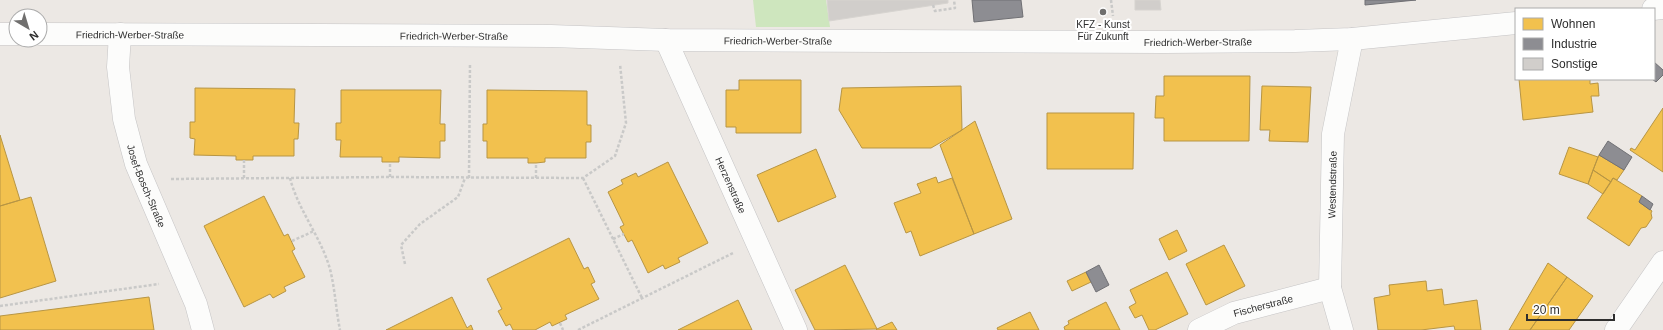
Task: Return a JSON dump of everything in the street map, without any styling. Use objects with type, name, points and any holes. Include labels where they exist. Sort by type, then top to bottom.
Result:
[{"type":"street","name":"Friedrich-Werber-Straße","points":[[48,34],[551,36],[666,40],[1172,42],[1352,39],[1515,22]]},
{"type":"street","name":"Josef-Bosch-Straße","points":[[120,34],[118,66],[124,119],[136,164],[196,304],[203,330]]},
{"type":"street","name":"Westendstraße","points":[[1342,330],[1330,288],[1333,134],[1352,39]]},
{"type":"street","name":"Herzenstraße","points":[[666,40],[796,330]]},
{"type":"street","points":[[1616,330],[1661,271]]},
{"type":"street","name":"Fischerstraße","points":[[1199,330],[1234,313],[1330,288]]},
{"type":"path","points":[[933,5],[935,11],[955,8],[954,0]]},
{"type":"path","points":[[405,264],[401,245],[420,224],[458,197],[467,178],[470,36]]},
{"type":"path","points":[[142,179],[390,177],[583,178],[615,156],[626,123],[617,38]]},
{"type":"path","points":[[244,160],[244,178]]},
{"type":"path","points":[[390,162],[390,177]]},
{"type":"path","points":[[536,163],[536,178]]},
{"type":"path","points":[[290,178],[294,195],[314,231],[330,268],[340,330]]},
{"type":"path","points":[[583,178],[642,298]]},
{"type":"path","points":[[292,241],[314,231]]},
{"type":"path","points":[[613,239],[624,234]]},
{"type":"path","points":[[578,330],[756,241]]},
{"type":"path","points":[[0,306],[186,280]]},
{"type":"path","points":[[560,323],[563,330]]},
{"type":"green space","points":[[753,0],[826,0],[830,27],[756,27]]},
{"type":"building: Wohnen","points":[[1164,76],[1250,76],[1249,141],[1164,141],[1164,118],[1155,118],[1156,96],[1164,96]]},
{"type":"building: Wohnen","points":[[739,80],[801,80],[801,133],[736,133],[736,127],[726,127],[726,90],[739,90]]},
{"type":"building: Wohnen","points":[[1519,80],[1590,80],[1590,84],[1598,83],[1599,96],[1591,96],[1593,112],[1523,120]]},
{"type":"building: Wohnen","points":[[961,86],[962,130],[931,148],[862,148],[839,110],[842,88]]},
{"type":"building: Wohnen","points":[[1262,86],[1311,87],[1308,142],[1269,141],[1270,130],[1260,130]]},
{"type":"building: Wohnen","points":[[195,88],[295,89],[294,123],[299,123],[298,139],[294,139],[294,156],[253,156],[253,160],[236,160],[236,156],[194,155],[195,139],[190,138],[190,122],[195,122]]},
{"type":"building: Wohnen","points":[[341,90],[441,90],[440,124],[445,124],[445,141],[440,141],[440,158],[399,157],[399,162],[382,162],[382,157],[340,157],[341,140],[336,140],[336,123],[341,123]]},
{"type":"building: Wohnen","points":[[487,90],[587,91],[587,125],[591,125],[591,142],[586,142],[586,158],[545,158],[545,162],[528,163],[528,158],[487,158],[487,141],[483,141],[483,124],[487,124]]},
{"type":"building: Wohnen","points":[[1663,108],[1663,172],[1630,150],[1631,148],[1635,150]]},
{"type":"building: Wohnen","points":[[1047,113],[1134,113],[1133,169],[1047,169]]},
{"type":"building: Wohnen","points":[[975,121],[1012,219],[974,234],[940,145]]},
{"type":"building: Wohnen","points":[[0,135],[20,200],[0,206]]},
{"type":"building: Wohnen","points":[[1569,147],[1598,157],[1588,184],[1559,174]]},
{"type":"building: Wohnen","points":[[816,149],[836,197],[778,222],[757,175]]},
{"type":"building: Wohnen","points":[[1599,155],[1624,170],[1617,180],[1613,178],[1611,182],[1593,170]]},
{"type":"building: Wohnen","points":[[668,162],[708,243],[678,258],[680,262],[665,269],[663,265],[648,273],[632,240],[628,242],[620,227],[624,225],[608,192],[623,184],[621,180],[636,173],[638,177]]},
{"type":"building: Wohnen","points":[[1593,170],[1611,182],[1603,194],[1588,184]]},
{"type":"building: Wohnen","points":[[936,177],[938,183],[952,178],[974,234],[920,256],[911,231],[906,233],[894,203],[921,193],[917,184]]},
{"type":"building: Wohnen","points":[[1613,178],[1642,196],[1639,202],[1652,211],[1652,218],[1646,227],[1641,228],[1629,246],[1587,218]]},
{"type":"building: Wohnen","points":[[264,196],[284,236],[288,234],[295,249],[292,251],[305,277],[284,287],[286,291],[273,298],[270,294],[244,307],[204,226]]},
{"type":"building: Wohnen","points":[[31,197],[56,281],[0,298],[0,206]]},
{"type":"building: Wohnen","points":[[1177,230],[1187,251],[1169,260],[1159,239]]},
{"type":"building: Wohnen","points":[[569,238],[584,269],[588,267],[595,282],[591,284],[599,299],[565,315],[567,319],[552,326],[550,322],[535,330],[513,330],[510,324],[506,326],[498,311],[502,309],[487,279]]},
{"type":"building: Wohnen","points":[[1224,245],[1245,286],[1206,305],[1186,264]]},
{"type":"building: Wohnen","points":[[1548,263],[1567,277],[1530,330],[1509,330]]},
{"type":"building: Wohnen","points":[[845,265],[877,329],[815,330],[795,290]]},
{"type":"building: Wohnen","points":[[1086,272],[1091,282],[1072,291],[1067,281]]},
{"type":"building: Wohnen","points":[[1167,272],[1188,314],[1155,330],[1149,330],[1142,315],[1135,318],[1129,307],[1136,303],[1130,290]]},
{"type":"building: Wohnen","points":[[1567,277],[1593,296],[1569,330],[1530,330]]},
{"type":"building: Wohnen","points":[[1426,281],[1427,291],[1442,289],[1444,305],[1477,300],[1481,330],[1455,330],[1454,326],[1421,330],[1378,330],[1374,298],[1390,295],[1389,285]]},
{"type":"building: Wohnen","points":[[149,297],[154,330],[0,330],[0,316]]},
{"type":"building: Wohnen","points":[[452,297],[467,328],[471,325],[473,330],[386,330]]},
{"type":"building: Wohnen","points":[[738,300],[752,330],[678,330]]},
{"type":"building: Wohnen","points":[[1106,302],[1120,330],[1065,330],[1064,327],[1069,324],[1068,321]]},
{"type":"building: Wohnen","points":[[1030,312],[1039,330],[998,330],[997,328]]},
{"type":"building: Wohnen","points":[[892,322],[897,330],[876,330],[877,329]]},
{"type":"building: Industrie","points":[[972,0],[1021,0],[1023,17],[974,22]]},
{"type":"building: Industrie","points":[[1365,0],[1416,0],[1365,5]]},
{"type":"building: Industrie","points":[[1655,63],[1663,70],[1663,75],[1656,82],[1653,80],[1655,80]]},
{"type":"building: Industrie","points":[[1608,141],[1632,157],[1624,170],[1599,155]]},
{"type":"building: Industrie","points":[[1642,196],[1653,204],[1650,210],[1639,202]]},
{"type":"building: Industrie","points":[[1099,265],[1109,285],[1096,292],[1086,272]]},
{"type":"building: Sonstige","points":[[827,0],[948,0],[948,3],[829,21]]},
{"type":"building: Sonstige","points":[[1135,0],[1160,0],[1161,10],[1135,10]]},
{"type":"place","name":"KFZ - Kunst Für Zukunft","points":[[1103,12]]}]
